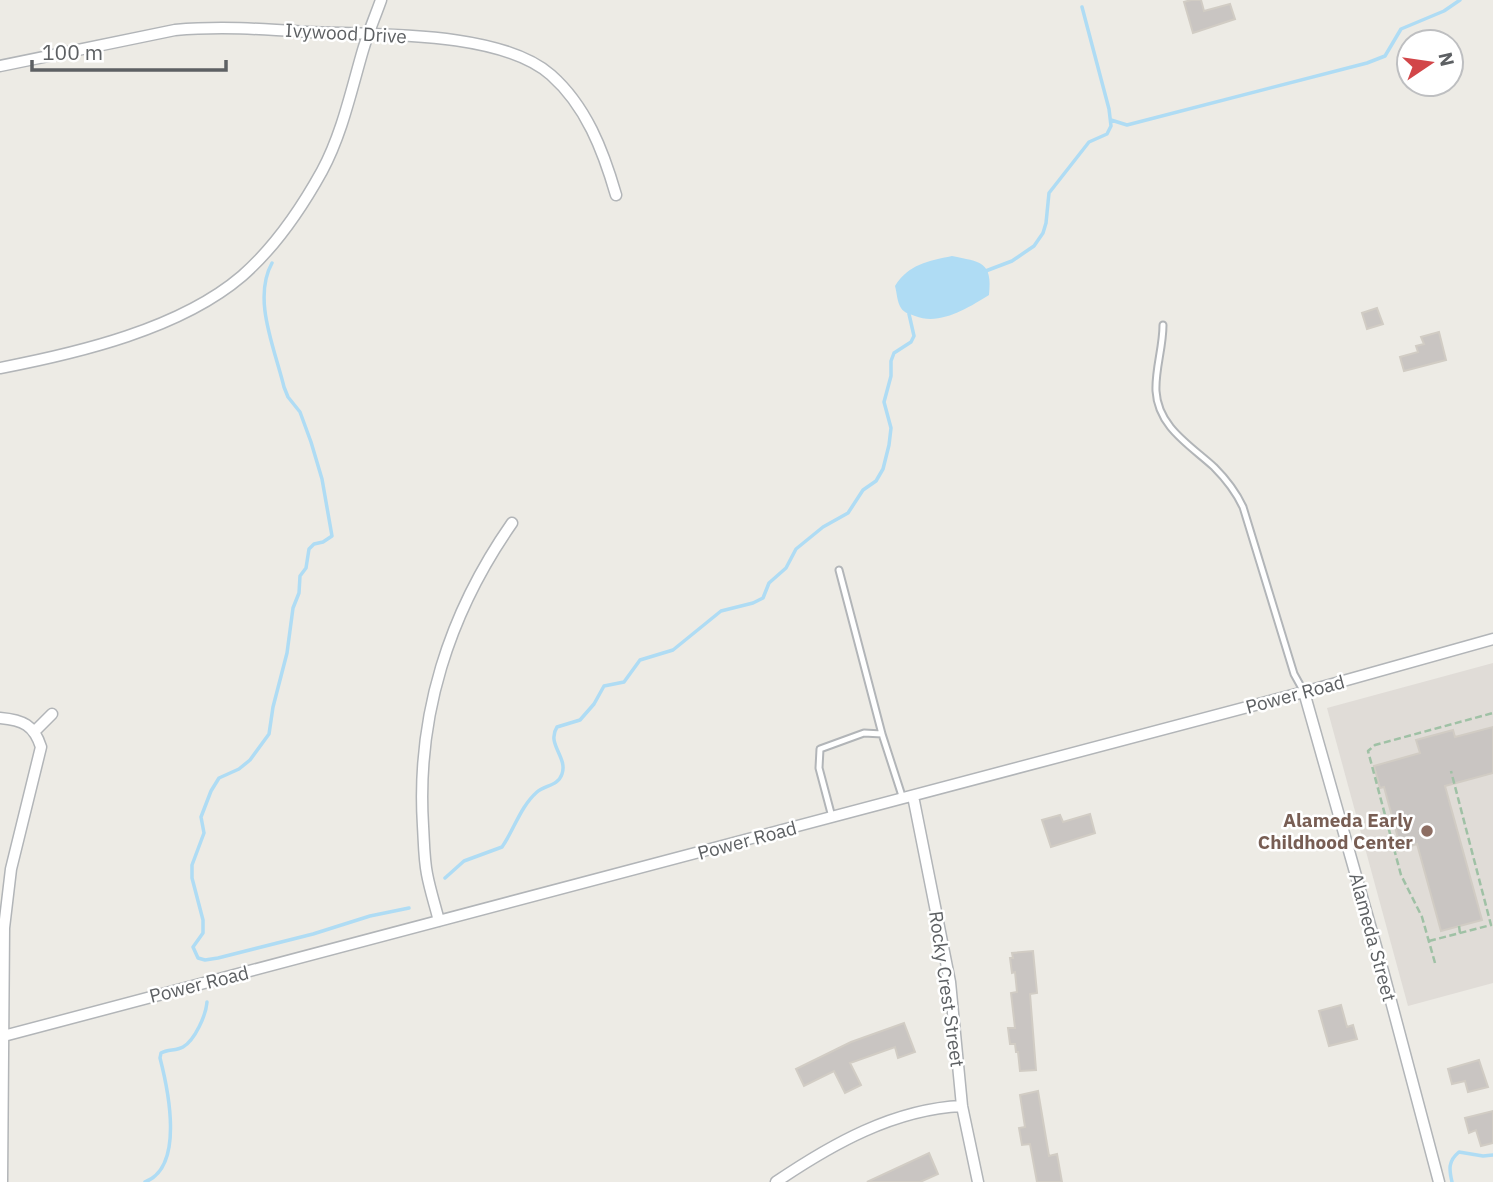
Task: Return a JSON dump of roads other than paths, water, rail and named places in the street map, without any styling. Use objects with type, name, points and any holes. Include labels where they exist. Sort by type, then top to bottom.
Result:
[{"type":"street","points":[[0,368],[149,328],[182,315],[241,277],[279,238],[322,170],[345,115],[381,0]]},
{"type":"street","name":"Ivywood Drive","points":[[0,66],[175,30],[243,27],[369,33],[468,43],[510,52],[549,73],[568,93],[589,123],[608,166],[616,194]]},
{"type":"street","points":[[439,921],[426,872],[421,788],[430,707],[437,675],[472,587],[512,523]]},
{"type":"street","name":"Power Road","points":[[2,1037],[1304,692],[1493,639]]},
{"type":"street","name":"Alameda Street","points":[[1304,692],[1439,1182]]},
{"type":"street","points":[[35,731],[52,714]]},
{"type":"street","points":[[0,718],[28,724],[35,731],[41,747],[11,869],[4,928],[2,1182]]},
{"type":"street","name":"Rocky Crest Street","points":[[908,797],[950,982],[962,1106],[978,1182]]},
{"type":"street","points":[[776,1182],[817,1156],[874,1127],[911,1113],[938,1107],[962,1106]]},
{"type":"lane","points":[[1163,325],[1163,348],[1157,380],[1159,409],[1167,425],[1216,469],[1235,491],[1243,507],[1294,674],[1304,692]]},
{"type":"lane","points":[[839,570],[882,734],[908,797]]},
{"type":"lane","points":[[833,817],[819,768],[820,749],[864,733],[882,734]]},
{"type":"water","points":[[952,256],[977,262],[986,269],[989,275],[989,295],[954,314],[934,319],[924,319],[904,311],[895,286],[900,279],[913,268]]},
{"type":"waterway","points":[[1111,120],[1127,125],[1367,63],[1385,56],[1401,29],[1444,11],[1460,0]]},
{"type":"waterway","points":[[983,272],[1012,261],[1034,246],[1046,223],[1049,193],[1089,142],[1107,134],[1111,126],[1082,7]]},
{"type":"waterway","points":[[272,263],[264,292],[267,324],[284,387],[300,412],[311,442],[322,479],[332,536],[309,549],[306,568],[300,576],[299,593],[293,608],[287,653],[269,734],[250,760],[239,769],[219,778],[201,817],[204,833],[192,865],[192,878],[203,920],[203,933],[193,947],[198,958],[218,958],[313,934],[370,916],[409,908]]},
{"type":"waterway","points":[[445,878],[464,861],[502,847],[531,798],[560,778],[563,768],[554,739],[557,727],[580,720],[594,704],[604,686],[624,682],[640,660],[673,650],[721,611],[763,598],[769,583],[786,568],[796,549],[823,527],[848,513],[863,490],[876,481],[883,469],[889,445],[891,428],[884,402],[891,376],[891,361],[894,353],[911,342],[914,336],[909,314],[911,312]]},
{"type":"waterway","points":[[145,1182],[157,1174],[165,1161],[169,1144],[169,1107],[161,1053],[180,1048],[192,1039],[205,1014],[207,1002]]},
{"type":"waterway","points":[[1452,1182],[1450,1166],[1459,1152],[1493,1155]]},
{"type":"place","name":"Alameda Early Childhood Center","points":[[1427,831]]}]
